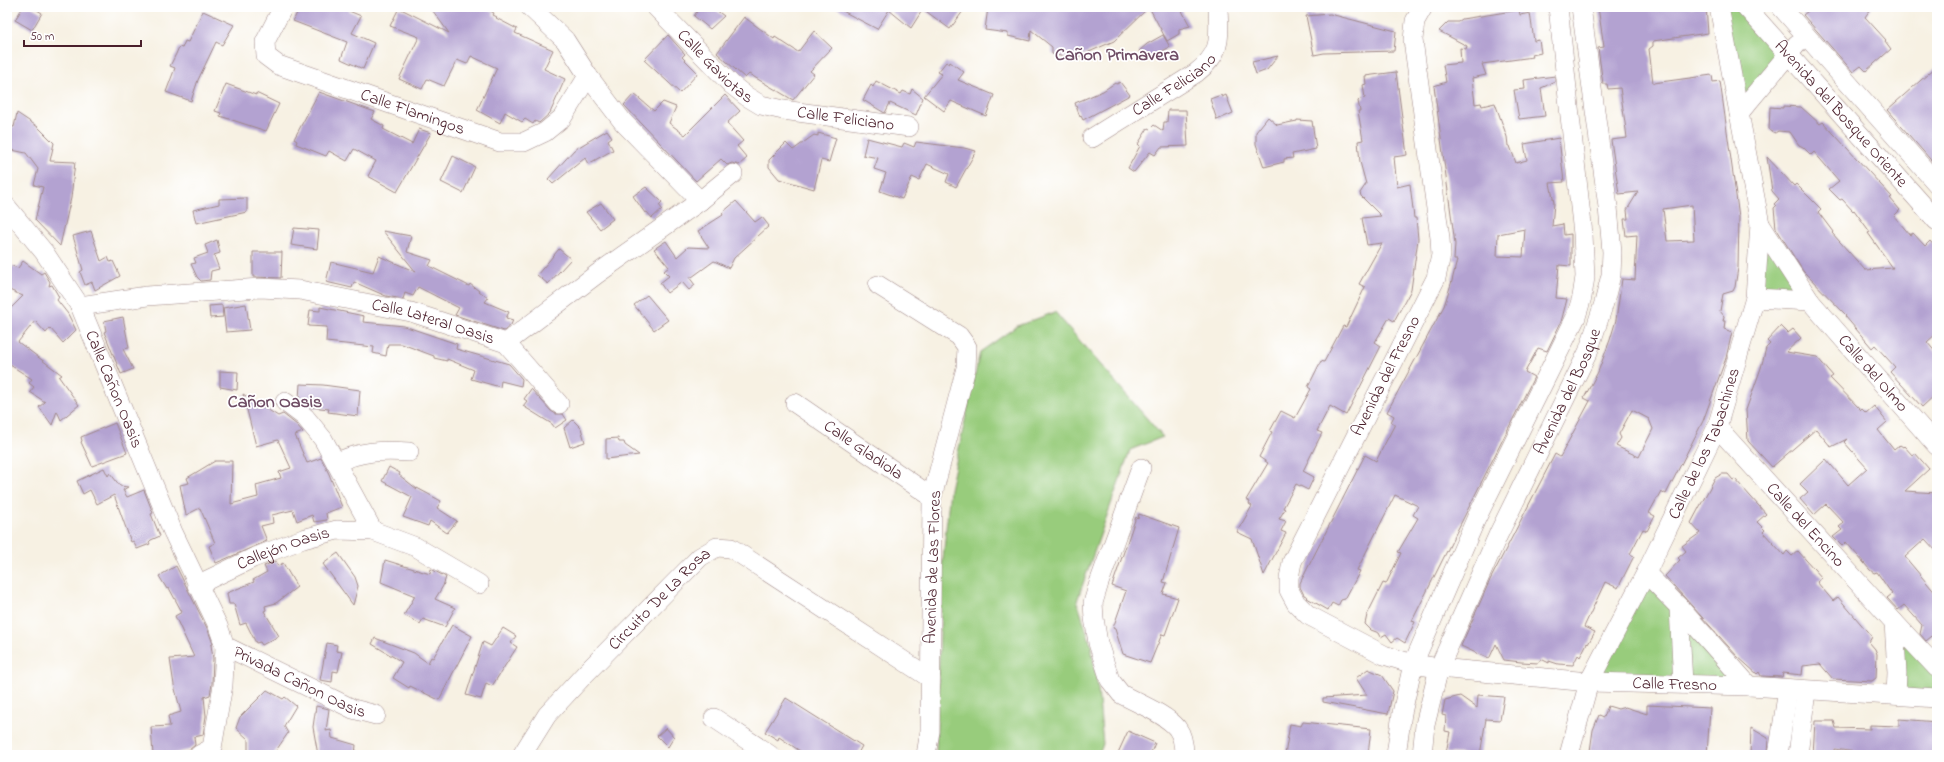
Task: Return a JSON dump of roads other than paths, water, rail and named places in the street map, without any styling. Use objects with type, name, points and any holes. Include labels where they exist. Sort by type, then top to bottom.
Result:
[{"type":"street","name":"Calle Flamingos","points":[[283,7],[264,42],[266,56],[278,66],[500,142],[524,142],[545,132],[562,118],[588,76]]},
{"type":"street","points":[[530,7],[545,19],[565,40],[588,76],[623,122],[700,201]]},
{"type":"street","name":"Calle Gaviotas","points":[[656,7],[732,85],[760,105],[783,110]]},
{"type":"street","name":"Calle Feliciano","points":[[1092,138],[1196,73],[1210,62],[1219,39],[1218,7]]},
{"type":"street","name":"Avenida del Fresno","points":[[1413,664],[1384,655],[1308,615],[1296,603],[1290,590],[1289,578],[1292,562],[1436,278],[1441,255],[1440,238],[1413,40],[1416,21],[1423,7]]},
{"type":"street","name":"Avenida del Bosque","points":[[1396,755],[1402,713],[1413,664],[1476,519],[1570,329],[1582,297],[1585,277],[1583,234],[1558,7]]},
{"type":"street","name":"Avenida del Bosque","points":[[1422,755],[1425,725],[1439,668],[1499,533],[1588,352],[1604,303],[1610,275],[1612,252],[1608,207],[1581,7]]},
{"type":"street","name":"Calle de los Tabachines","points":[[1569,755],[1589,682],[1646,573],[1717,427],[1755,298],[1760,224],[1719,7]]},
{"type":"street","name":"Avenida del Bosque Oriente","points":[[1746,7],[1937,221]]},
{"type":"street","name":"Avenida del Bosque Oriente","points":[[1781,7],[1937,184]]},
{"type":"street","points":[[1739,113],[1806,35]]},
{"type":"street","name":"Calle Feliciano","points":[[783,110],[909,127]]},
{"type":"street","name":"Calle Lateral Oasis","points":[[80,306],[147,296],[260,288],[300,290],[411,312],[506,342],[597,274],[700,201],[733,174]]},
{"type":"street","name":"Calle Cañon Oasis","points":[[7,207],[44,252],[80,306],[197,585]]},
{"type":"street","name":"Calle del Olmo","points":[[1760,224],[1810,301],[1937,446]]},
{"type":"street","name":"Avenida de Las Flores","points":[[878,285],[960,336],[967,347],[966,368],[932,497],[930,731],[926,755]]},
{"type":"street","points":[[1755,298],[1810,301]]},
{"type":"street","points":[[506,342],[559,404]]},
{"type":"street","points":[[285,402],[305,417],[323,439],[373,531]]},
{"type":"street","name":"Calle Gladiola","points":[[794,404],[932,497]]},
{"type":"street","name":"Calle del Encino","points":[[1717,427],[1937,668]]},
{"type":"street","points":[[336,463],[348,456],[366,452],[409,452]]},
{"type":"street","points":[[1140,468],[1099,583],[1093,603],[1094,618],[1098,643],[1110,680],[1115,688],[1121,694],[1174,725],[1178,729],[1183,743],[1184,755]]},
{"type":"street","name":"Callejón Oasis","points":[[197,585],[253,558],[303,539],[337,530],[373,531],[416,547],[479,584]]},
{"type":"street","name":"Circuito De La Rosa","points":[[522,755],[547,715],[585,674],[700,557],[717,547],[731,548],[930,678]]},
{"type":"street","points":[[1646,573],[1679,607],[1749,686]]},
{"type":"street","points":[[197,585],[218,626],[225,646],[223,685],[209,753]]},
{"type":"street","points":[[1679,607],[1683,684]]},
{"type":"street","points":[[1894,622],[1897,673],[1896,695]]},
{"type":"street","name":"Privada Cañon Oasis","points":[[225,646],[353,709],[376,715]]},
{"type":"street","name":"Calle Fresno","points":[[1413,664],[1439,668],[1589,682],[1749,686],[1937,698]]},
{"type":"street","points":[[1778,755],[1797,690]]},
{"type":"street","points":[[1797,690],[1798,755]]},
{"type":"street","points":[[714,718],[770,755]]},
{"type":"district","name":"Cañon Primavera","points":[[1117,56]]},
{"type":"district","name":"Cañon Oasis","points":[[275,403]]}]
